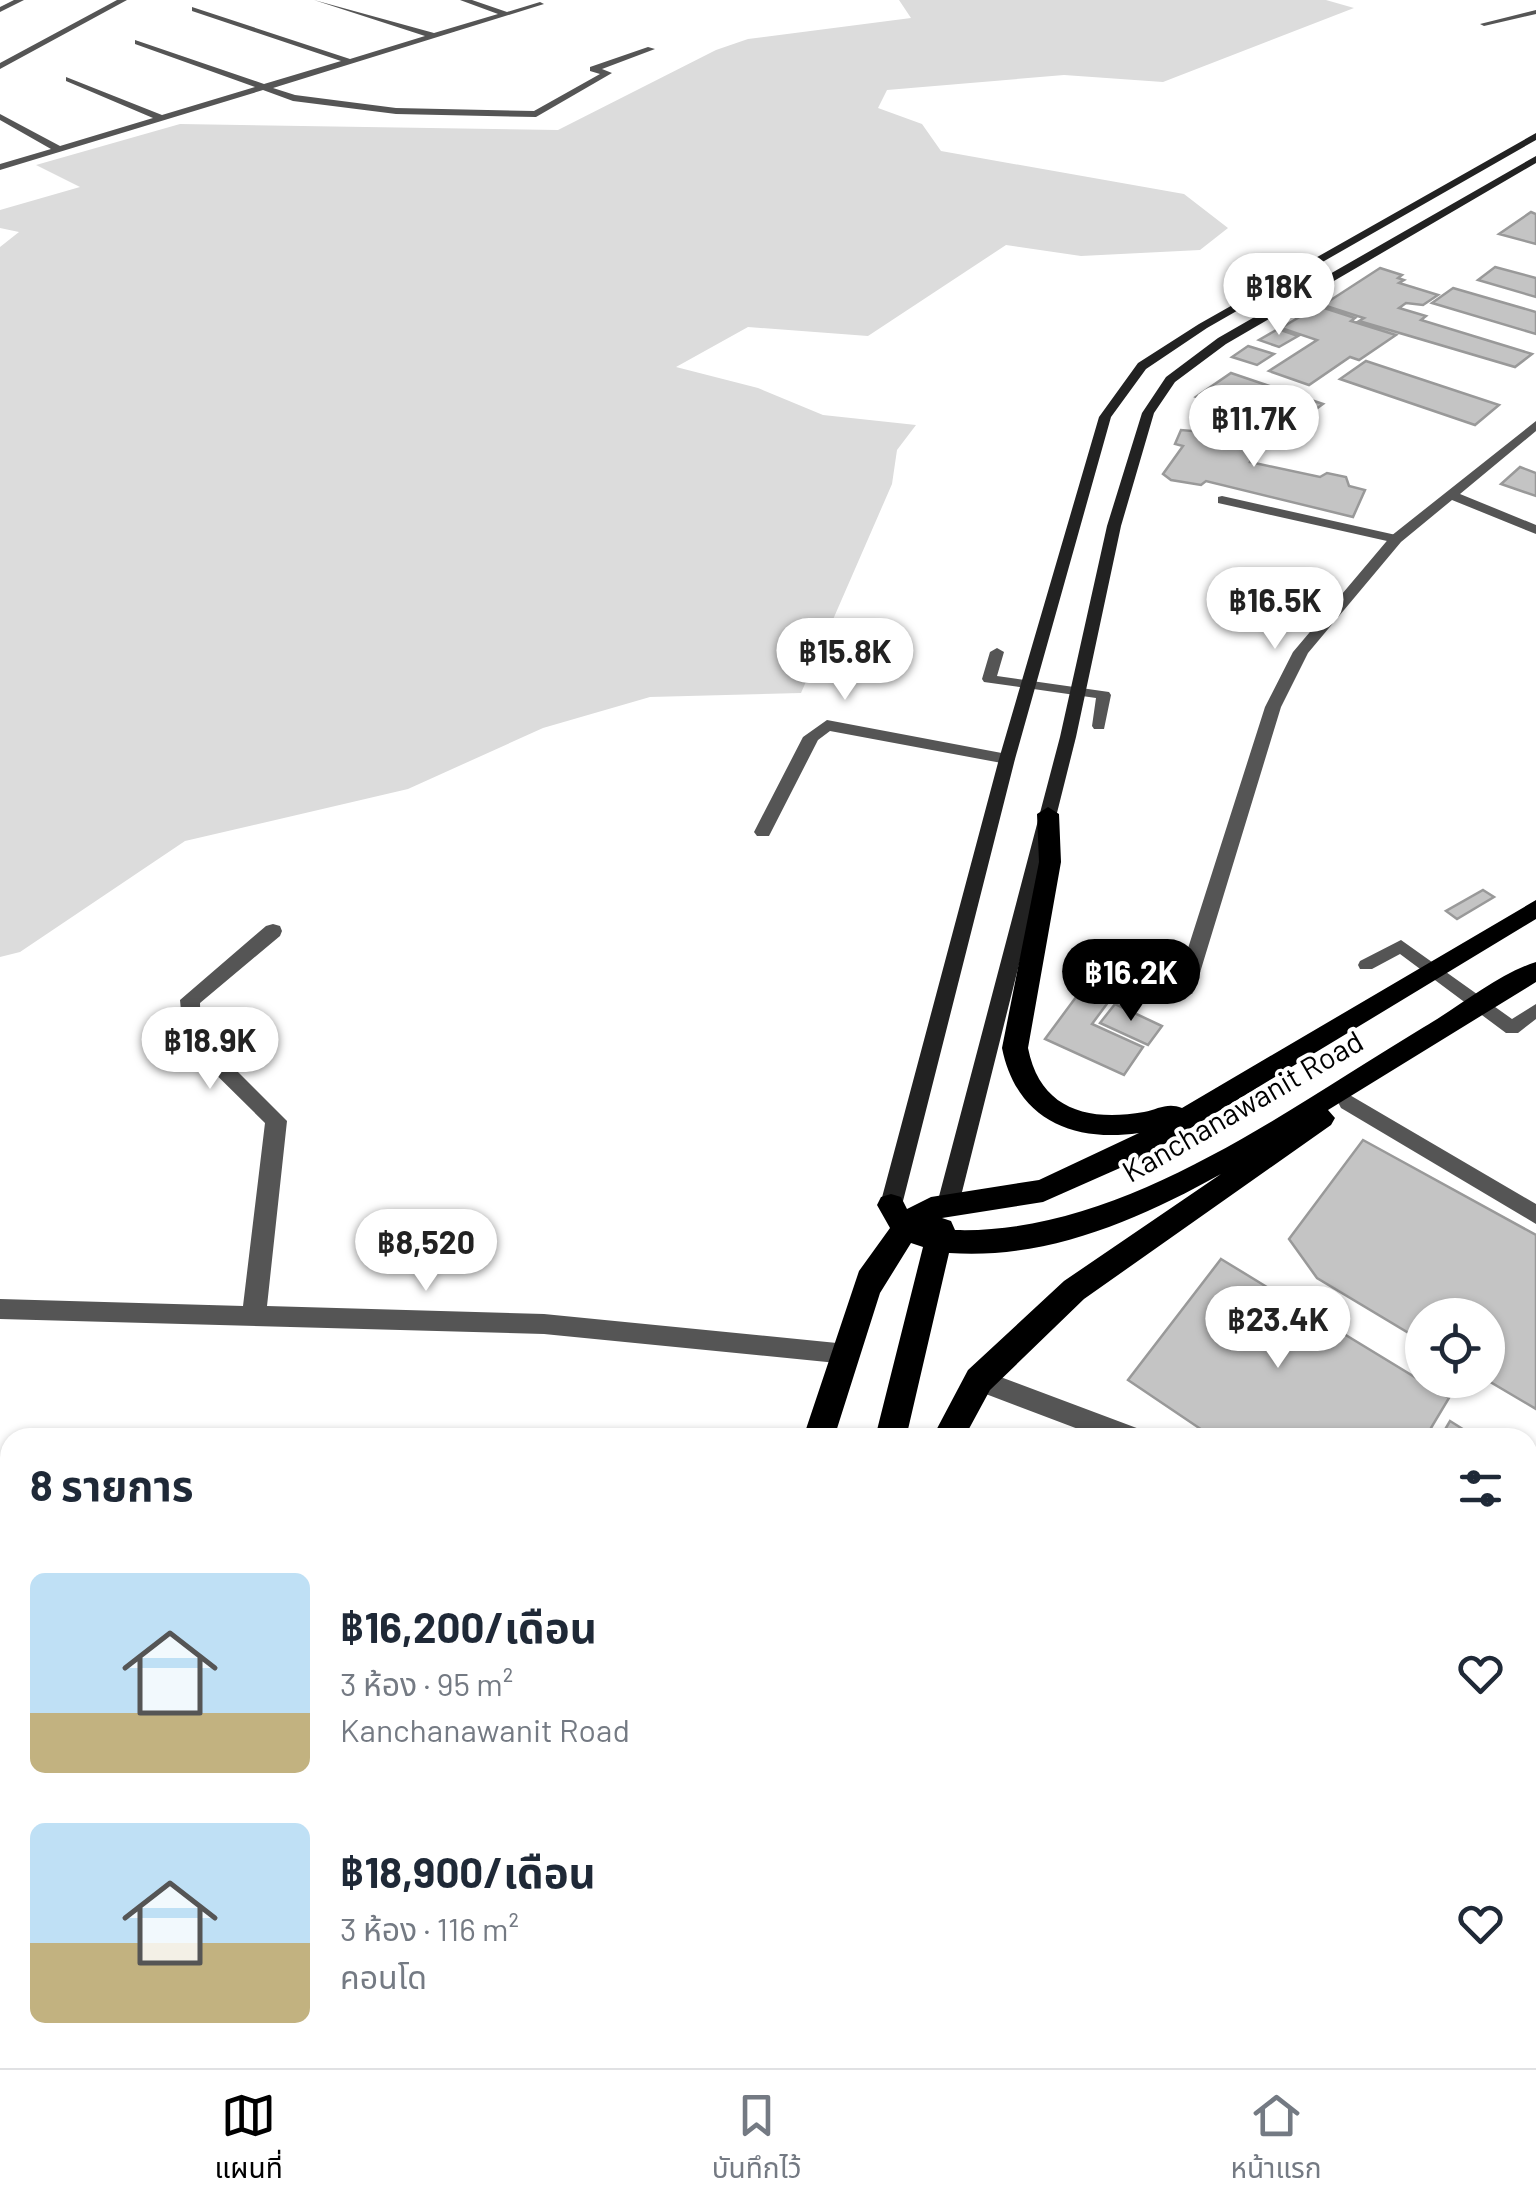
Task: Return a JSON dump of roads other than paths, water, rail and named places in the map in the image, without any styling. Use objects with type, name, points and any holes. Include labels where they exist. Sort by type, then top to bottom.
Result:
[{"type":"main road","points":[[821,1428],[869,1286],[898,1216],[1007,759],[1106,417],[1142,366],[1412,203],[1536,136]]},
{"type":"main road","points":[[892,1428],[1048,814],[1114,526],[1148,414],[1170,380],[1222,341],[1536,159]]},
{"type":"main road","points":[[1048,814],[1050,862],[1015,1048],[1016,1072],[1044,1106],[1110,1127],[1158,1120],[1224,1092]]},
{"type":"main road","name":"Kanchanawanit Road","points":[[898,1216],[1042,1190],[1129,1152],[1536,908]]},
{"type":"main road","name":"Kanchanawanit Road","points":[[898,1216],[937,1241],[1026,1240],[1083,1228],[1158,1197],[1536,971]]},
{"type":"main road","points":[[953,1428],[979,1380],[1074,1290],[1348,1102],[1442,1030]]},
{"type":"street","points":[[0,10],[20,0]]},
{"type":"street","points":[[0,66],[123,0]]},
{"type":"street","points":[[464,0],[506,14]]},
{"type":"street","points":[[628,0],[638,3]]},
{"type":"street","points":[[317,1],[432,36]]},
{"type":"street","points":[[0,167],[540,4]]},
{"type":"street","points":[[195,9],[348,61]]},
{"type":"street","points":[[1484,24],[1536,12]]},
{"type":"street","points":[[138,42],[304,100],[396,111],[536,114],[608,73],[593,69],[651,49]]},
{"type":"street","points":[[68,79],[160,118]]},
{"type":"street","points":[[1,117],[59,149]]},
{"type":"street","points":[[1185,989],[1273,707],[1301,652],[1396,538],[1536,425]]},
{"type":"street","points":[[1451,495],[1536,530]]},
{"type":"street","points":[[764,832],[811,737],[827,725],[1007,759]]},
{"type":"street","points":[[254,1316],[276,1121],[192,1038],[190,1000],[272,931]]},
{"type":"street","points":[[1348,1102],[1536,1215]]},
{"type":"street","points":[[0,1309],[544,1324],[847,1354]]},
{"type":"street","points":[[979,1380],[1107,1428]]},
{"type":"lane","points":[[1222,500],[1396,538]]},
{"type":"lane","points":[[997,652],[989,678],[1104,695],[1098,726]]},
{"type":"lane","points":[[1366,965],[1400,946],[1512,1028],[1536,1010]]}]
